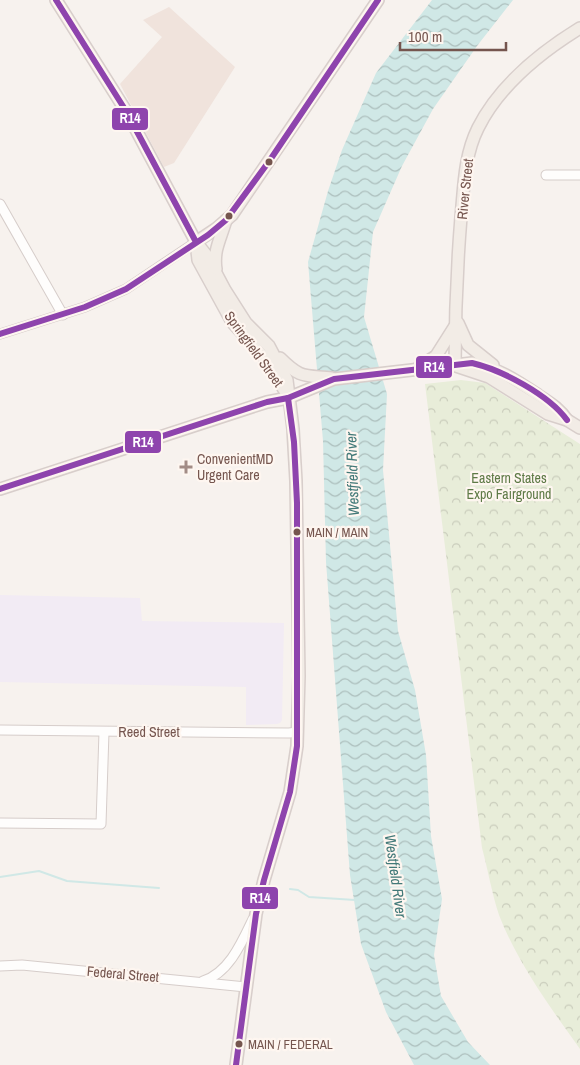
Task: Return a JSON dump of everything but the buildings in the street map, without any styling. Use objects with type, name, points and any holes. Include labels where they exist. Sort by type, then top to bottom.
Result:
[{"type":"main road","name":"Springfield Street","points":[[56,0],[126,111],[196,242],[207,256],[225,290],[246,322],[269,346],[287,380],[288,398]]},
{"type":"main road","points":[[196,242],[226,220],[270,160],[378,0]]},
{"type":"main road","name":"River Street","points":[[455,365],[457,262],[467,156],[473,138],[486,114],[505,89],[537,60],[580,28]]},
{"type":"main road","points":[[217,273],[214,255],[226,220]]},
{"type":"main road","name":"Springfield Street","points":[[196,242],[198,260],[232,322],[263,356],[288,398]]},
{"type":"main road","points":[[415,369],[436,356],[455,323],[468,345],[558,408],[567,420]]},
{"type":"main road","points":[[269,346],[290,368],[311,382]]},
{"type":"main road","points":[[0,489],[264,403],[288,398],[311,382],[472,363],[484,365],[514,378]]},
{"type":"main road","points":[[455,365],[463,370],[489,377],[548,414],[567,420],[580,428]]},
{"type":"main road","points":[[236,1065],[256,914],[290,792],[296,761],[298,732],[297,503],[294,442],[288,398]]},
{"type":"street","points":[[546,175],[580,175]]},
{"type":"street","points":[[0,204],[63,315]]},
{"type":"street","points":[[0,334],[63,315],[126,289],[196,242]]},
{"type":"street","name":"Reed Street","points":[[0,730],[298,732]]},
{"type":"street","points":[[0,823],[101,824],[104,732]]},
{"type":"street","points":[[200,982],[213,976],[226,964],[241,944],[256,914]]},
{"type":"street","name":"Federal Street","points":[[0,966],[22,965],[246,987]]},
{"type":"shaded area","points":[[169,7],[235,67],[174,163],[164,167],[120,84],[162,37],[143,20]]},
{"type":"shaded area","points":[[0,595],[140,598],[142,621],[284,623],[282,720],[277,724],[246,725],[246,687],[0,682]]},
{"type":"green space","name":"Eastern States Expo Fairground","points":[[461,380],[485,383],[580,444],[580,1049],[535,985],[515,951],[499,915],[482,848],[425,384]]},
{"type":"water","name":"Westfield River","points":[[432,0],[513,0],[477,46],[433,109],[402,166],[373,232],[364,317],[387,394],[383,470],[398,631],[415,690],[426,755],[431,836],[442,899],[434,955],[441,996],[468,1042],[490,1065],[414,1065],[386,1012],[361,944],[350,875],[326,562],[323,441],[308,262],[342,150],[376,73]]},
{"type":"waterway","points":[[0,877],[39,871],[67,881],[159,888]]},
{"type":"waterway","points":[[290,889],[298,890],[309,897],[355,900]]},
{"type":"transit line","name":"R14","points":[[56,0],[126,111],[196,242]]},
{"type":"transit line","name":"R14","points":[[0,334],[85,307],[126,289],[208,235],[226,220],[270,160],[378,0]]},
{"type":"transit line","name":"R14","points":[[0,489],[267,402],[288,398],[334,379],[472,363],[497,371],[524,385],[549,402],[567,420]]},
{"type":"transit line","name":"R14","points":[[236,1065],[256,914],[290,792],[297,746],[297,503],[294,442],[288,398]]},
{"type":"place","name":"ConvenientMD Urgent Care","points":[[186,467]]},
{"type":"place","name":"MAIN / MAIN","points":[[297,532]]},
{"type":"place","name":"MAIN / FEDERAL","points":[[239,1044]]}]
